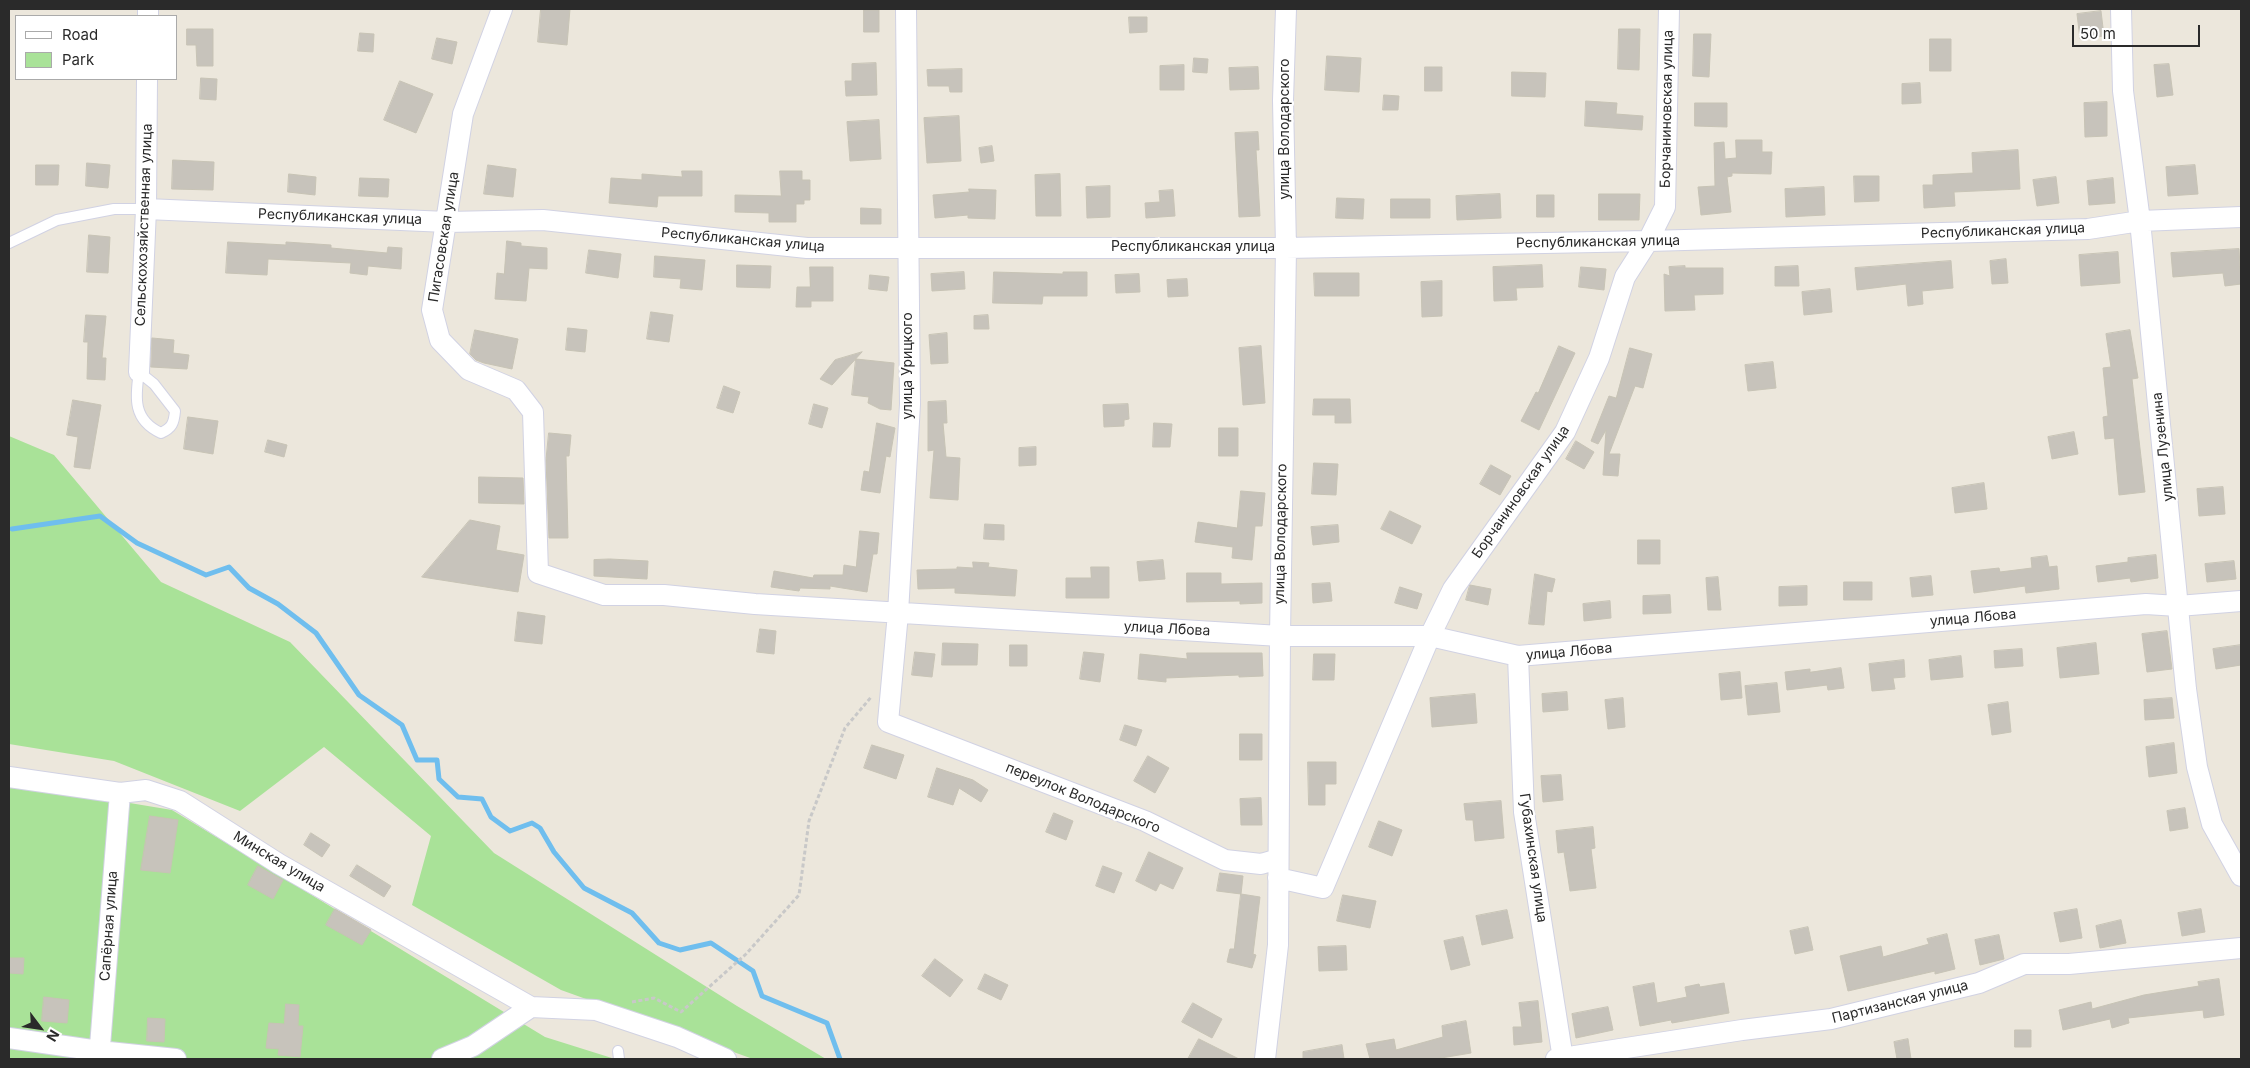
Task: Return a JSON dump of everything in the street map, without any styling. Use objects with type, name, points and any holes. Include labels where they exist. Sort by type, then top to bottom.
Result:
[{"type":"street","name":"Пигасовская улица","points":[[502,9],[463,114],[432,310],[440,340],[469,370],[516,390],[533,412],[538,573]]},
{"type":"street","name":"улица Урицкого","points":[[888,722],[898,613],[910,404],[906,9]]},
{"type":"street","name":"улица Володарского","points":[[1265,1059],[1278,945],[1280,636],[1286,248],[1283,100],[1286,9]]},
{"type":"street","name":"Борчаниновская улица","points":[[1278,869],[1324,888],[1430,636],[1453,589],[1565,432],[1599,358],[1625,277],[1648,241],[1665,207],[1669,9]]},
{"type":"street","name":"улица Лузенина","points":[[2121,9],[2123,91],[2140,221],[2186,688],[2197,767],[2212,824],[2241,876]]},
{"type":"street","name":"Сельскохозяйственная улица","points":[[140,372],[146,209],[147,80]]},
{"type":"street","name":"Республиканская улица","points":[[146,209],[447,222],[543,220],[807,248],[908,246],[1286,248],[1648,241],[2088,229],[2140,221],[2241,217]]},
{"type":"street","name":"улица Лбова","points":[[538,573],[604,595],[664,595],[755,604],[1280,636],[1430,636],[1518,656],[2146,604],[2178,606],[2241,600]]},
{"type":"street","name":"Губахинская улица","points":[[1518,656],[1524,812],[1561,1059]]},
{"type":"street","name":"переулок Володарского","points":[[888,722],[1145,821],[1225,860],[1261,864],[1278,869]]},
{"type":"street","name":"Минская улица","points":[[9,777],[120,793],[146,790],[180,801],[279,864],[531,1007]]},
{"type":"street","name":"Сапёрная улица","points":[[99,1055],[120,793]]},
{"type":"street","name":"Партизанская улица","points":[[1561,1059],[1742,1030],[1831,1019],[1979,983],[2024,964],[2069,964],[2241,948]]},
{"type":"street","points":[[442,1059],[474,1053],[531,1007],[596,1010],[677,1037],[726,1059]]},
{"type":"street","points":[[9,1038],[99,1055],[176,1059]]},
{"type":"lane","points":[[9,243],[58,220],[114,209],[146,209]]},
{"type":"lane","points":[[140,372],[154,384],[175,411],[174,421],[169,429],[161,432],[150,428],[139,412],[136,395],[140,372]]},
{"type":"path","points":[[625,1004],[654,998],[681,1012],[708,990],[746,954],[799,895],[809,821],[845,728],[892,673]]},
{"type":"green space","points":[[9,436],[54,455],[161,582],[290,642],[494,853],[737,1006],[826,1059],[753,1059],[561,990],[412,905],[431,836],[324,747],[240,811],[114,761],[9,744]]},
{"type":"green space","points":[[9,783],[172,810],[545,1037],[615,1059],[9,1059]]},
{"type":"building","points":[[541,9],[570,9],[567,45],[538,42]]},
{"type":"building","points":[[864,10],[879,10],[879,32],[864,32]]},
{"type":"building","points":[[2101,11],[2104,36],[2080,39],[2077,14]]},
{"type":"building","points":[[1129,17],[1147,17],[1147,32],[1130,33]]},
{"type":"building","points":[[187,29],[213,29],[213,66],[197,66],[196,45],[187,45]]},
{"type":"building","points":[[1619,29],[1640,29],[1639,70],[1618,69]]},
{"type":"building","points":[[360,33],[374,34],[373,52],[358,51]]},
{"type":"building","points":[[1694,34],[1711,34],[1709,77],[1693,76]]},
{"type":"building","points":[[437,38],[457,42],[452,64],[432,59]]},
{"type":"building","points":[[1930,39],[1951,39],[1951,71],[1930,71]]},
{"type":"building","points":[[1327,56],[1361,58],[1359,92],[1325,90]]},
{"type":"building","points":[[1194,58],[1208,59],[1207,73],[1193,72]]},
{"type":"building","points":[[876,63],[877,95],[846,96],[845,81],[852,81],[852,64]]},
{"type":"building","points":[[2169,64],[2173,95],[2157,97],[2154,65]]},
{"type":"building","points":[[1184,65],[1184,90],[1160,90],[1160,66]]},
{"type":"building","points":[[1258,67],[1259,89],[1230,90],[1229,68]]},
{"type":"building","points":[[1425,67],[1442,67],[1442,91],[1425,91]]},
{"type":"building","points":[[962,69],[962,92],[950,92],[949,86],[928,86],[927,70]]},
{"type":"building","points":[[1512,72],[1546,73],[1545,97],[1512,96]]},
{"type":"building","points":[[201,78],[217,79],[216,100],[200,99]]},
{"type":"building","points":[[400,81],[433,94],[416,133],[384,120]]},
{"type":"building","points":[[1920,83],[1921,103],[1902,104],[1902,84]]},
{"type":"building","points":[[1384,95],[1399,96],[1398,110],[1383,110]]},
{"type":"building","points":[[1586,101],[1617,103],[1616,114],[1643,116],[1642,130],[1585,126]]},
{"type":"building","points":[[2107,102],[2107,136],[2085,137],[2084,103]]},
{"type":"building","points":[[1695,103],[1727,103],[1727,127],[1695,126]]},
{"type":"building","points":[[959,116],[961,161],[927,163],[924,118]]},
{"type":"building","points":[[879,120],[881,159],[850,161],[847,122]]},
{"type":"building","points":[[1258,132],[1259,150],[1256,150],[1260,216],[1239,217],[1235,133]]},
{"type":"building","points":[[1736,140],[1762,140],[1762,152],[1772,152],[1771,174],[1732,173],[1732,176],[1727,177],[1731,212],[1701,215],[1698,187],[1715,186],[1714,143],[1724,142],[1725,159],[1736,158]]},
{"type":"building","points":[[992,146],[994,161],[981,163],[979,148]]},
{"type":"building","points":[[2018,150],[2020,189],[1954,192],[1955,206],[1924,208],[1923,185],[1933,185],[1933,175],[1973,173],[1972,153]]},
{"type":"building","points":[[173,160],[214,162],[213,190],[172,189]]},
{"type":"building","points":[[87,163],[110,165],[108,188],[86,186]]},
{"type":"building","points":[[36,165],[59,165],[58,185],[36,185]]},
{"type":"building","points":[[488,165],[516,169],[513,197],[484,194]]},
{"type":"building","points":[[2195,165],[2198,194],[2168,196],[2166,167]]},
{"type":"building","points":[[682,171],[702,171],[702,196],[658,196],[657,207],[609,203],[611,178],[642,180],[642,174],[682,177]]},
{"type":"building","points":[[780,171],[802,171],[802,180],[810,180],[810,200],[804,200],[804,204],[796,204],[796,222],[769,222],[769,213],[735,212],[735,195],[781,196]]},
{"type":"building","points":[[289,174],[316,177],[315,195],[288,192]]},
{"type":"building","points":[[1060,174],[1061,216],[1036,216],[1035,175]]},
{"type":"building","points":[[1854,176],[1879,176],[1879,201],[1855,202]]},
{"type":"building","points":[[2056,177],[2059,203],[2037,206],[2033,180]]},
{"type":"building","points":[[360,178],[389,179],[388,197],[359,196]]},
{"type":"building","points":[[2113,178],[2115,203],[2089,205],[2087,181]]},
{"type":"building","points":[[1110,186],[1110,217],[1087,218],[1086,187]]},
{"type":"building","points":[[1824,187],[1825,215],[1786,217],[1785,189]]},
{"type":"building","points":[[969,189],[996,190],[995,219],[968,218],[968,215],[935,218],[933,195],[969,192]]},
{"type":"building","points":[[1173,190],[1175,216],[1146,218],[1145,203],[1160,202],[1159,191]]},
{"type":"building","points":[[1500,194],[1501,218],[1457,220],[1456,196]]},
{"type":"building","points":[[1599,194],[1640,194],[1639,220],[1599,220]]},
{"type":"building","points":[[1537,195],[1554,195],[1554,217],[1537,217]]},
{"type":"building","points":[[1337,198],[1364,199],[1363,219],[1336,218]]},
{"type":"building","points":[[1391,199],[1430,199],[1430,218],[1391,218]]},
{"type":"building","points":[[861,208],[881,209],[881,224],[861,224]]},
{"type":"building","points":[[89,235],[110,237],[108,273],[87,272]]},
{"type":"building","points":[[507,241],[521,243],[521,246],[547,248],[547,269],[529,268],[526,301],[495,299],[497,273],[504,274]]},
{"type":"building","points":[[228,242],[286,245],[286,242],[331,245],[331,248],[387,253],[388,247],[402,248],[401,269],[368,266],[367,275],[350,273],[351,263],[268,259],[267,275],[226,273]]},
{"type":"building","points":[[2239,249],[2241,284],[2225,286],[2223,273],[2173,277],[2171,253]]},
{"type":"building","points":[[589,250],[621,254],[618,278],[586,273]]},
{"type":"building","points":[[2118,252],[2120,283],[2081,286],[2079,255]]},
{"type":"building","points":[[655,256],[705,260],[702,290],[680,288],[681,279],[654,277]]},
{"type":"building","points":[[2006,259],[2008,283],[1992,284],[1990,261]]},
{"type":"building","points":[[1951,261],[1953,288],[1922,291],[1923,304],[1908,306],[1906,284],[1857,290],[1855,268]]},
{"type":"building","points":[[737,265],[771,266],[770,288],[737,287]]},
{"type":"building","points":[[1542,265],[1543,287],[1516,288],[1517,300],[1494,301],[1493,267]]},
{"type":"building","points":[[1685,266],[1685,268],[1723,268],[1723,294],[1694,295],[1695,310],[1665,311],[1664,274],[1670,276],[1669,267]]},
{"type":"building","points":[[1798,266],[1799,286],[1775,286],[1775,267]]},
{"type":"building","points":[[810,267],[833,267],[833,301],[811,301],[811,307],[796,307],[797,287],[810,287]]},
{"type":"building","points":[[1581,267],[1606,269],[1604,290],[1579,287]]},
{"type":"building","points":[[964,272],[965,289],[932,291],[931,274]]},
{"type":"building","points":[[994,272],[1063,274],[1063,272],[1087,272],[1087,296],[1043,296],[1042,304],[993,303]]},
{"type":"building","points":[[1314,273],[1359,273],[1359,296],[1315,296]]},
{"type":"building","points":[[1139,274],[1140,292],[1116,293],[1115,275]]},
{"type":"building","points":[[870,275],[889,277],[887,291],[869,289]]},
{"type":"building","points":[[1187,279],[1188,296],[1168,297],[1167,280]]},
{"type":"building","points":[[1442,281],[1442,316],[1422,317],[1421,282]]},
{"type":"building","points":[[1830,289],[1832,312],[1804,315],[1802,292]]},
{"type":"building","points":[[651,312],[673,315],[669,342],[647,339]]},
{"type":"building","points":[[86,315],[106,316],[102,358],[106,358],[105,380],[87,379],[88,342],[84,342]]},
{"type":"building","points":[[988,315],[989,329],[974,329],[974,316]]},
{"type":"building","points":[[568,328],[587,330],[585,352],[566,350]]},
{"type":"building","points":[[475,330],[518,339],[512,369],[484,363],[476,360],[470,354]]},
{"type":"building","points":[[2130,330],[2138,378],[2132,379],[2145,492],[2119,495],[2114,438],[2105,439],[2103,417],[2108,416],[2103,368],[2111,367],[2106,334]]},
{"type":"building","points":[[947,333],[948,363],[931,364],[929,335]]},
{"type":"building","points":[[152,338],[174,340],[173,353],[189,355],[187,369],[151,367]]},
{"type":"building","points":[[1261,346],[1265,403],[1243,405],[1239,348]]},
{"type":"building","points":[[1559,346],[1575,353],[1539,430],[1521,421],[1536,392],[1538,393]]},
{"type":"building","points":[[1630,348],[1652,354],[1643,388],[1635,386],[1609,454],[1620,454],[1618,476],[1603,475],[1606,430],[1598,444],[1591,441],[1609,396],[1616,398]]},
{"type":"building","points":[[862,352],[832,385],[820,379],[835,360]]},
{"type":"building","points":[[856,359],[894,363],[891,410],[880,409],[868,403],[869,397],[852,395]]},
{"type":"building","points":[[1773,362],[1776,388],[1748,391],[1745,365]]},
{"type":"building","points":[[724,386],[740,392],[733,413],[717,408]]},
{"type":"building","points":[[1314,399],[1350,399],[1351,423],[1335,423],[1335,415],[1313,415]]},
{"type":"building","points":[[73,400],[101,405],[90,469],[74,467],[78,437],[67,435]]},
{"type":"building","points":[[946,401],[947,423],[943,423],[946,457],[960,458],[958,500],[930,498],[934,450],[928,451],[928,402]]},
{"type":"building","points":[[814,404],[828,408],[822,428],[809,424]]},
{"type":"building","points":[[1128,404],[1129,419],[1124,420],[1124,426],[1104,427],[1103,405]]},
{"type":"building","points":[[188,417],[218,421],[213,454],[184,449]]},
{"type":"building","points":[[877,423],[895,428],[890,457],[886,456],[880,493],[861,490],[864,471],[869,472]]},
{"type":"building","points":[[1154,423],[1172,424],[1170,447],[1153,447]]},
{"type":"building","points":[[1219,428],[1238,428],[1238,456],[1219,456]]},
{"type":"building","points":[[2074,432],[2078,454],[2052,459],[2048,437]]},
{"type":"building","points":[[549,433],[571,435],[569,456],[566,456],[568,538],[549,538],[546,460]]},
{"type":"building","points":[[268,440],[287,445],[284,457],[265,452]]},
{"type":"building","points":[[1576,441],[1594,452],[1584,469],[1566,459]]},
{"type":"building","points":[[1036,447],[1036,465],[1019,466],[1019,448]]},
{"type":"building","points":[[1314,463],[1338,464],[1336,495],[1312,494]]},
{"type":"building","points":[[1491,465],[1511,476],[1500,495],[1480,484]]},
{"type":"building","points":[[479,477],[523,478],[524,504],[479,503]]},
{"type":"building","points":[[1984,483],[1987,509],[1955,513],[1952,488]]},
{"type":"building","points":[[2223,487],[2225,514],[2199,516],[2197,489]]},
{"type":"building","points":[[1241,491],[1265,493],[1262,526],[1255,526],[1252,560],[1232,558],[1233,547],[1195,542],[1198,522],[1237,528]]},
{"type":"building","points":[[1390,511],[1421,526],[1412,544],[1381,529]]},
{"type":"building","points":[[470,520],[500,526],[496,550],[524,555],[518,592],[422,577]]},
{"type":"building","points":[[985,524],[1004,525],[1004,540],[984,539]]},
{"type":"building","points":[[1338,525],[1339,542],[1313,545],[1311,527]]},
{"type":"building","points":[[860,531],[879,533],[877,554],[873,554],[867,592],[830,586],[830,589],[800,588],[799,591],[771,587],[774,571],[813,578],[814,575],[843,575],[844,565],[856,567]]},
{"type":"building","points":[[1638,540],[1660,540],[1660,564],[1638,564]]},
{"type":"building","points":[[2156,555],[2158,578],[2131,582],[2130,578],[2098,582],[2096,566],[2128,562],[2128,558]]},
{"type":"building","points":[[2047,556],[2049,567],[2057,566],[2059,589],[2026,593],[2025,586],[1974,593],[1971,571],[1999,568],[2000,572],[2032,568],[2031,558]]},
{"type":"building","points":[[594,560],[648,561],[647,579],[594,576]]},
{"type":"building","points":[[1163,560],[1165,579],[1139,581],[1137,562]]},
{"type":"building","points":[[2234,561],[2236,579],[2207,582],[2205,564]]},
{"type":"building","points":[[973,562],[989,563],[988,567],[1017,570],[1015,596],[955,593],[955,588],[918,589],[917,570],[957,569],[957,567],[973,568]]},
{"type":"building","points":[[1091,567],[1109,567],[1109,598],[1066,598],[1066,578],[1091,578]]},
{"type":"building","points":[[1187,573],[1221,573],[1221,584],[1262,583],[1262,603],[1240,604],[1240,601],[1187,602]]},
{"type":"building","points":[[1535,574],[1555,579],[1552,592],[1547,591],[1544,625],[1529,624]]},
{"type":"building","points":[[1931,576],[1933,595],[1912,597],[1910,578]]},
{"type":"building","points":[[1718,577],[1721,610],[1708,610],[1706,578]]},
{"type":"building","points":[[1844,582],[1872,582],[1872,600],[1844,600]]},
{"type":"building","points":[[1330,583],[1332,601],[1313,603],[1312,584]]},
{"type":"building","points":[[1470,585],[1491,589],[1488,605],[1466,600]]},
{"type":"building","points":[[1807,586],[1807,605],[1779,606],[1779,587]]},
{"type":"building","points":[[1400,587],[1422,594],[1417,609],[1395,603]]},
{"type":"building","points":[[1670,595],[1671,613],[1643,614],[1643,596]]},
{"type":"building","points":[[1610,601],[1611,618],[1584,621],[1583,604]]},
{"type":"building","points":[[518,612],[545,616],[542,644],[515,641]]},
{"type":"building","points":[[760,629],[776,631],[774,654],[757,652]]},
{"type":"building","points":[[2167,631],[2172,669],[2147,672],[2142,634]]},
{"type":"building","points":[[943,643],[978,644],[977,665],[942,665]]},
{"type":"building","points":[[2096,643],[2099,674],[2060,678],[2057,648]]},
{"type":"building","points":[[1010,645],[1027,645],[1027,666],[1010,666]]},
{"type":"building","points":[[2241,645],[2241,665],[2216,669],[2213,649]]},
{"type":"building","points":[[2022,649],[2023,666],[1995,668],[1994,651]]},
{"type":"building","points":[[915,652],[935,654],[932,677],[912,675]]},
{"type":"building","points":[[1084,652],[1104,654],[1100,682],[1080,679]]},
{"type":"building","points":[[1187,653],[1262,653],[1263,676],[1166,678],[1166,682],[1138,679],[1140,654],[1187,659]]},
{"type":"building","points":[[1314,654],[1335,654],[1334,680],[1313,680]]},
{"type":"building","points":[[1961,656],[1963,677],[1931,680],[1929,660]]},
{"type":"building","points":[[1904,660],[1905,677],[1893,678],[1895,689],[1872,691],[1869,664]]},
{"type":"building","points":[[1841,668],[1844,688],[1828,690],[1827,685],[1787,690],[1785,672],[1810,669],[1810,672]]},
{"type":"building","points":[[1740,672],[1742,698],[1721,700],[1719,674]]},
{"type":"building","points":[[1777,683],[1780,712],[1748,715],[1745,686]]},
{"type":"building","points":[[1567,692],[1568,710],[1543,712],[1542,694]]},
{"type":"building","points":[[1475,694],[1477,723],[1432,727],[1430,698]]},
{"type":"building","points":[[1623,698],[1625,727],[1608,729],[1605,700]]},
{"type":"building","points":[[2172,698],[2174,718],[2145,720],[2144,700]]},
{"type":"building","points":[[2008,702],[2011,732],[1992,735],[1988,705]]},
{"type":"building","points":[[1125,725],[1142,730],[1136,746],[1120,740]]},
{"type":"building","points":[[1240,734],[1262,734],[1262,760],[1240,760]]},
{"type":"building","points":[[2174,743],[2177,773],[2149,777],[2146,747]]},
{"type":"building","points":[[872,745],[904,755],[896,779],[864,768]]},
{"type":"building","points":[[1148,756],[1169,768],[1155,793],[1134,781]]},
{"type":"building","points":[[1308,762],[1336,762],[1336,784],[1325,784],[1325,805],[1309,805]]},
{"type":"building","points":[[937,768],[973,780],[988,790],[981,802],[959,788],[953,805],[928,797]]},
{"type":"building","points":[[1561,775],[1563,800],[1543,802],[1541,776]]},
{"type":"building","points":[[1261,798],[1262,825],[1241,825],[1240,799]]},
{"type":"building","points":[[1501,801],[1504,838],[1475,841],[1473,820],[1466,820],[1464,804]]},
{"type":"building","points":[[2185,808],[2188,828],[2170,831],[2167,811]]},
{"type":"building","points":[[1054,813],[1073,821],[1066,840],[1046,832]]},
{"type":"building","points":[[150,816],[178,820],[170,873],[141,870]]},
{"type":"building","points":[[1379,821],[1402,830],[1392,856],[1369,847]]},
{"type":"building","points":[[1593,827],[1595,848],[1591,849],[1596,888],[1570,891],[1564,852],[1558,853],[1556,831]]},
{"type":"building","points":[[311,833],[330,845],[322,857],[304,845]]},
{"type":"building","points":[[1149,852],[1183,868],[1173,889],[1160,883],[1156,891],[1136,881]]},
{"type":"building","points":[[357,865],[391,886],[384,897],[350,876]]},
{"type":"building","points":[[258,866],[283,880],[273,899],[248,885]]},
{"type":"building","points":[[1103,866],[1122,873],[1114,893],[1096,886]]},
{"type":"building","points":[[1220,873],[1243,876],[1241,894],[1217,891]]},
{"type":"building","points":[[1241,894],[1260,897],[1253,954],[1256,955],[1252,968],[1227,962],[1230,949],[1234,949]]},
{"type":"building","points":[[1343,895],[1376,901],[1370,928],[1337,921]]},
{"type":"building","points":[[335,909],[371,930],[362,945],[326,925]]},
{"type":"building","points":[[2077,909],[2082,938],[2060,942],[2054,913]]},
{"type":"building","points":[[2201,909],[2205,932],[2182,936],[2178,913]]},
{"type":"building","points":[[1507,910],[1513,938],[1482,945],[1476,916]]},
{"type":"building","points":[[2121,920],[2126,943],[2100,948],[2096,926]]},
{"type":"building","points":[[1808,927],[1813,950],[1795,954],[1790,931]]},
{"type":"building","points":[[1947,934],[1955,969],[1935,974],[1935,971],[1848,991],[1840,956],[1881,946],[1883,957],[1929,944],[1927,939]]},
{"type":"building","points":[[1999,935],[2004,959],[1980,965],[1975,940]]},
{"type":"building","points":[[1463,937],[1470,965],[1451,970],[1444,941]]},
{"type":"building","points":[[1346,946],[1347,970],[1319,971],[1318,947]]},
{"type":"building","points":[[9,958],[24,958],[23,974],[9,973]]},
{"type":"building","points":[[935,959],[963,980],[950,997],[922,976]]},
{"type":"building","points":[[985,974],[1008,985],[1001,1000],[978,989]]},
{"type":"building","points":[[2219,979],[2224,1015],[2204,1018],[2203,1010],[2128,1018],[2129,1023],[2112,1028],[2110,1019],[2063,1030],[2059,1010],[2091,1002],[2092,1009],[2144,995],[2199,986],[2198,982]]},
{"type":"building","points":[[1654,983],[1657,1003],[1687,997],[1685,987],[1699,984],[1700,987],[1724,983],[1729,1013],[1672,1023],[1671,1020],[1640,1026],[1633,987]]},
{"type":"building","points":[[44,997],[69,1000],[67,1023],[42,1021]]},
{"type":"building","points":[[1538,1001],[1542,1042],[1514,1045],[1513,1027],[1522,1027],[1519,1003]]},
{"type":"building","points":[[1193,1003],[1222,1019],[1212,1038],[1182,1022]]},
{"type":"building","points":[[286,1004],[299,1005],[298,1026],[303,1026],[300,1057],[278,1055],[279,1049],[266,1048],[269,1023],[284,1024]]},
{"type":"building","points":[[1608,1007],[1613,1030],[1576,1038],[1572,1014]]},
{"type":"building","points":[[148,1018],[165,1019],[164,1042],[147,1041]]},
{"type":"building","points":[[1466,1021],[1471,1053],[1435,1059],[1370,1059],[1366,1044],[1394,1039],[1396,1050],[1443,1037],[1442,1026]]},
{"type":"building","points":[[2015,1030],[2031,1030],[2031,1047],[2015,1047]]},
{"type":"building","points":[[1199,1039],[1239,1059],[1188,1059]]},
{"type":"building","points":[[1908,1039],[1911,1059],[1897,1059],[1894,1042]]},
{"type":"building","points":[[1342,1045],[1344,1059],[1303,1059],[1303,1052]]},
{"type":"waterway","points":[[12,529],[100,516],[137,543],[206,575],[229,567],[249,588],[278,604],[316,633],[359,695],[402,725],[417,760],[437,760],[439,779],[458,797],[482,799],[491,817],[510,831],[532,823],[540,828],[554,852],[584,888],[632,913],[659,943],[680,950],[711,943],[753,971],[762,996],[827,1023],[840,1059]]}]
